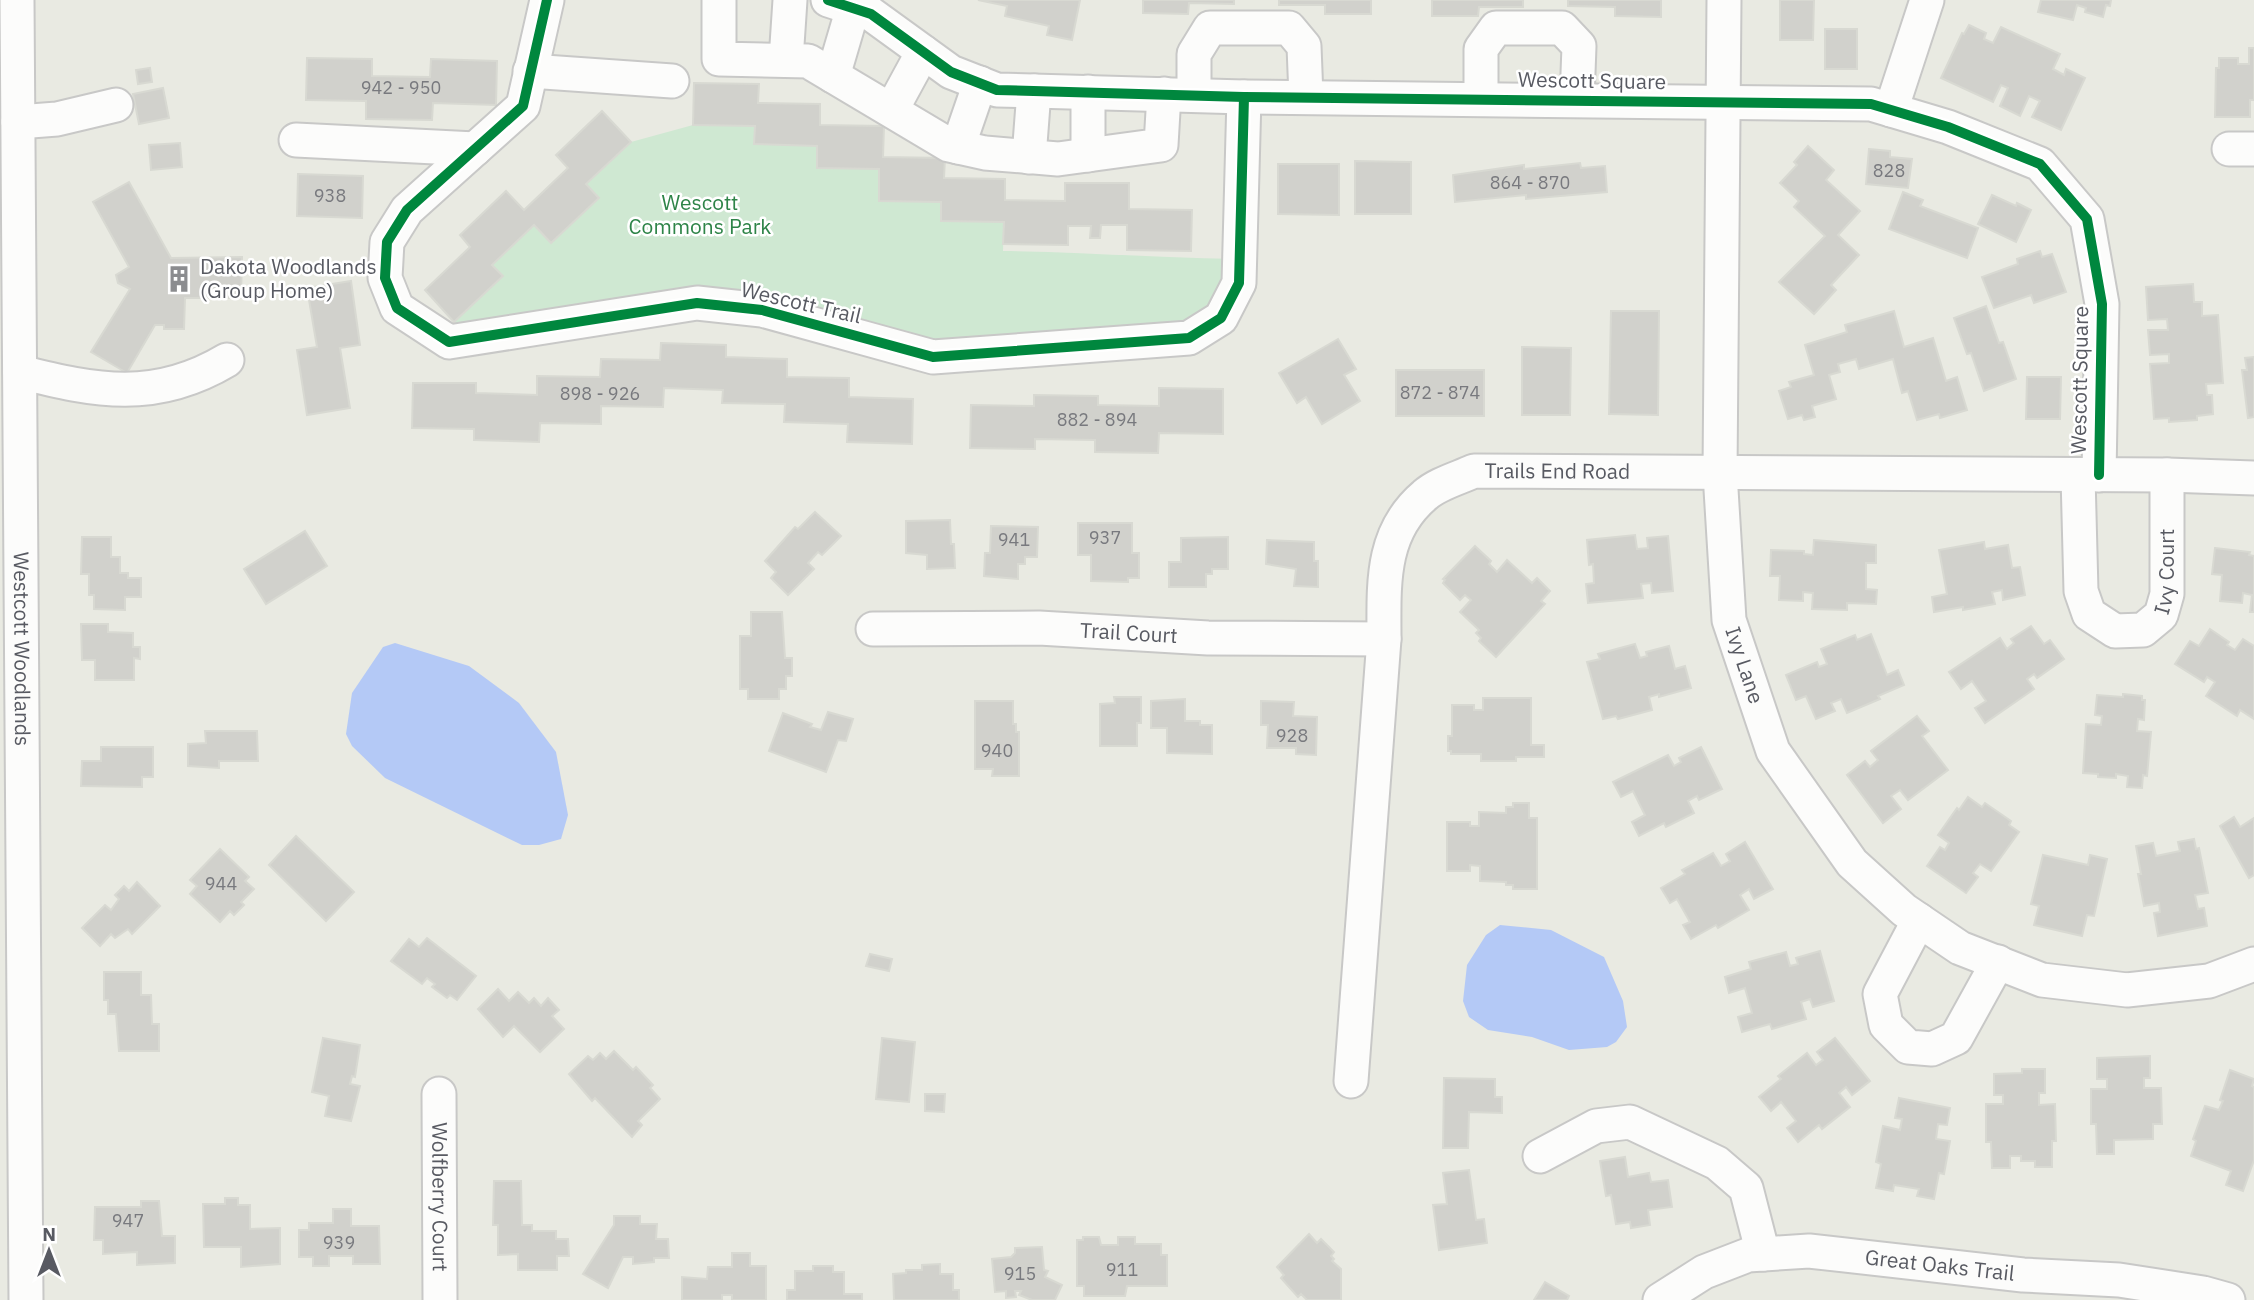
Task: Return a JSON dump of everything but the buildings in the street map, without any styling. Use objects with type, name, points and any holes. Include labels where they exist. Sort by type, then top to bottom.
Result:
[{"type":"street","name":"Westcott Woodlands","points":[[17,0],[18,122],[10,270],[20,372],[26,1300]]},
{"type":"street","name":"Wescott Trail","points":[[547,0],[523,106],[407,210],[387,243],[385,278],[397,309],[449,342],[697,303],[762,310],[933,357],[1189,338],[1221,317],[1239,283],[1244,97]]},
{"type":"street","points":[[719,0],[719,59],[808,61],[949,145],[985,153],[1058,159],[1161,145],[1194,54],[1210,28],[1289,28],[1304,46],[1306,97]]},
{"type":"street","points":[[786,60],[790,0]]},
{"type":"street","name":"Ivy Lane","points":[[1724,0],[1720,473],[1729,620],[1773,751],[1852,863],[1903,910],[1960,947],[2042,980],[2127,990],[2208,981],[2252,971]]},
{"type":"street","points":[[1891,110],[1927,0]]},
{"type":"street","points":[[833,76],[841,4]]},
{"type":"street","name":"Wescott Square","points":[[841,4],[871,14],[951,72],[998,90],[1244,97],[1871,104],[1948,127],[2040,164],[2087,219],[2102,304],[2089,476]]},
{"type":"street","points":[[1482,99],[1481,49],[1496,28],[1562,28],[1579,46],[1577,100]]},
{"type":"street","points":[[891,109],[923,52]]},
{"type":"street","points":[[530,71],[672,81]]},
{"type":"street","points":[[958,147],[980,83]]},
{"type":"street","points":[[1029,156],[1034,91]]},
{"type":"street","points":[[1088,92],[1088,155]]},
{"type":"street","points":[[18,122],[57,119],[116,105]]},
{"type":"street","points":[[296,139],[475,149]]},
{"type":"street","points":[[20,372],[114,391],[158,387],[208,371],[227,360]]},
{"type":"street","name":"Trails End Road","points":[[1351,1081],[1384,639],[1384,578],[1395,531],[1426,494],[1474,471],[2167,475],[2254,478]]},
{"type":"street","name":"Ivy Court","points":[[2089,476],[2081,591],[2089,614],[2115,631],[2143,630],[2161,615],[2167,594],[2167,475]]},
{"type":"street","name":"Trail Court","points":[[873,629],[1039,628],[1208,638],[1384,639]]},
{"type":"street","points":[[1919,920],[1880,994],[1885,1025],[1908,1047],[1932,1049],[1956,1038],[1998,962]]},
{"type":"street","name":"Wolfberry Court","points":[[439,1094],[440,1300]]},
{"type":"street","points":[[1540,1156],[1596,1126],[1630,1122],[1717,1163],[1746,1188],[1763,1254]]},
{"type":"street","name":"Great Oaks Trail","points":[[1660,1300],[1704,1272],[1748,1255],[1809,1251],[2023,1275],[2119,1280],[2203,1293],[2228,1300]]},
{"type":"green space","name":"Wescott Commons Park","points":[[693,125],[755,126],[755,144],[817,146],[879,169],[879,201],[941,202],[941,221],[1004,222],[1003,251],[1239,259],[1221,318],[933,357],[762,310],[468,339],[453,320],[502,276],[492,265],[534,225],[586,184],[631,142]]},
{"type":"water","points":[[395,643],[469,666],[519,703],[556,752],[568,815],[561,839],[539,845],[522,845],[385,778],[352,746],[346,734],[352,693],[383,647]]},
{"type":"water","points":[[1500,925],[1551,930],[1604,957],[1623,1001],[1627,1027],[1616,1042],[1607,1047],[1569,1050],[1532,1037],[1488,1030],[1469,1017],[1463,1001],[1467,965],[1486,935]]},
{"type":"cycle path","points":[[547,0],[523,106],[407,210],[387,242],[385,278],[397,308],[449,342],[697,303],[762,310],[933,357],[1189,338],[1221,318],[1239,283],[1244,97]]},
{"type":"cycle path","points":[[828,0],[871,14],[951,72],[997,90],[1244,97],[1871,104],[1948,127],[2040,164],[2087,219],[2102,304],[2099,475]]},
{"type":"place","name":"Dakota Woodlands (Group Home)","points":[[179,279]]}]
